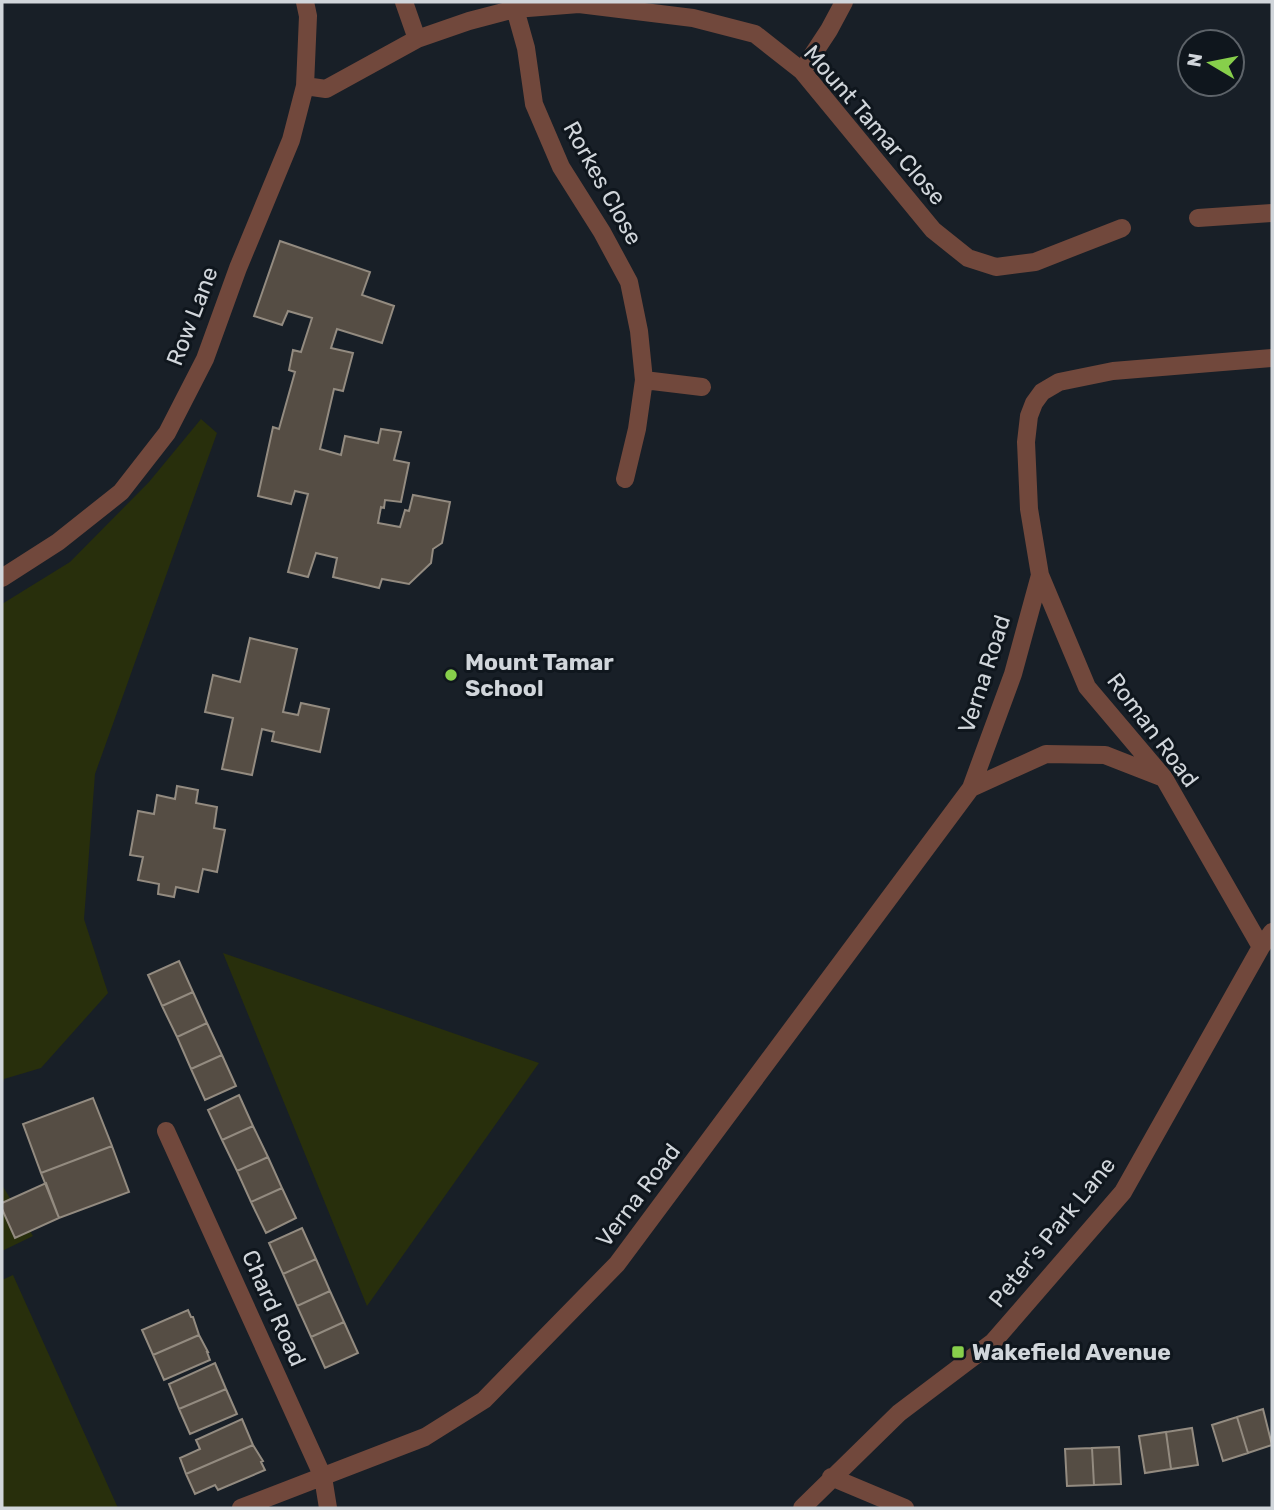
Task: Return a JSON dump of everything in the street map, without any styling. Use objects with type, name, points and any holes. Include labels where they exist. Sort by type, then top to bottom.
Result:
[{"type":"street","name":"Row Lane","points":[[2,578],[58,542],[121,492],[167,433],[205,359],[237,268],[291,140],[305,86],[308,16],[305,2]]},
{"type":"street","points":[[404,2],[417,39]]},
{"type":"street","points":[[802,71],[844,2]]},
{"type":"street","name":"Mount Tamar Close","points":[[305,86],[326,89],[417,39],[515,9],[579,4],[693,18],[755,34],[802,71],[933,230],[968,258],[996,267],[1035,262],[1122,228]]},
{"type":"street","name":"Rorkes Close","points":[[515,9],[526,48],[534,104],[561,167],[602,232],[629,282],[639,331],[644,380],[637,429],[625,479]]},
{"type":"street","points":[[1198,218],[1272,214]]},
{"type":"street","name":"Roman Road","points":[[1267,939],[1164,778],[1087,687],[1040,575],[1029,509],[1026,442],[1029,416],[1042,392],[1059,382],[1113,371],[1272,358]]},
{"type":"street","points":[[644,380],[702,387]]},
{"type":"street","name":"Verna Road","points":[[242,1508],[425,1437],[484,1400],[617,1265],[971,788],[1013,674],[1040,575]]},
{"type":"street","name":"Verna Road","points":[[971,788],[1046,754],[1105,755],[1164,778]]},
{"type":"street","name":"Peter's Park Lane","points":[[802,1508],[899,1413],[993,1342],[1123,1192],[1267,939]]},
{"type":"street","name":"Chard Road","points":[[166,1131],[323,1476],[328,1508]]},
{"type":"street","points":[[831,1477],[905,1508]]},
{"type":"green space","points":[[201,419],[217,433],[95,774],[84,919],[108,993],[41,1068],[4,1079],[2,1086],[2,604],[70,562],[149,482]]},
{"type":"green space","points":[[223,953],[539,1063],[367,1306]]},
{"type":"green space","points":[[2,1185],[33,1236],[2,1251]]},
{"type":"green space","points":[[13,1275],[118,1508],[2,1508],[2,1280]]},
{"type":"building","points":[[280,241],[370,272],[362,295],[394,306],[382,343],[337,329],[331,348],[353,353],[343,391],[334,389],[320,449],[341,455],[345,436],[378,443],[381,429],[401,432],[394,460],[409,463],[401,502],[385,500],[378,523],[400,527],[405,510],[409,511],[413,495],[450,502],[442,543],[433,549],[431,563],[409,584],[382,579],[379,588],[333,577],[337,558],[316,553],[308,577],[288,572],[308,494],[295,491],[291,504],[258,496],[273,427],[279,429],[295,372],[289,370],[293,350],[301,352],[312,318],[288,311],[282,325],[254,316]]},
{"type":"building","points":[[250,638],[297,649],[283,712],[298,715],[301,703],[329,709],[320,752],[272,741],[274,732],[262,729],[252,775],[222,769],[233,718],[205,712],[213,675],[240,682]]},
{"type":"building","points":[[177,786],[198,790],[196,803],[217,807],[214,828],[225,830],[217,872],[203,869],[198,892],[176,887],[174,897],[158,894],[159,884],[138,880],[143,857],[130,855],[138,811],[154,814],[157,795],[175,799]]},
{"type":"building","points":[[179,961],[193,992],[162,1006],[148,975]]},
{"type":"building","points":[[193,992],[207,1023],[177,1037],[162,1006]]},
{"type":"building","points":[[207,1023],[222,1055],[191,1069],[177,1037]]},
{"type":"building","points":[[222,1055],[236,1086],[205,1100],[191,1069]]},
{"type":"building","points":[[239,1095],[253,1126],[222,1140],[208,1110]]},
{"type":"building","points":[[93,1098],[112,1146],[41,1173],[23,1124]]},
{"type":"building","points":[[253,1126],[268,1157],[237,1171],[222,1140]]},
{"type":"building","points":[[112,1146],[129,1192],[59,1218],[41,1173]]},
{"type":"building","points":[[268,1157],[282,1188],[251,1202],[237,1171]]},
{"type":"building","points":[[46,1183],[59,1218],[15,1238],[2,1203]]},
{"type":"building","points":[[282,1188],[296,1218],[266,1233],[251,1202]]},
{"type":"building","points":[[302,1228],[316,1259],[283,1274],[269,1243]]},
{"type":"building","points":[[316,1259],[330,1291],[297,1306],[283,1274]]},
{"type":"building","points":[[330,1291],[344,1322],[311,1337],[297,1306]]},
{"type":"building","points":[[188,1310],[199,1335],[153,1355],[142,1330]]},
{"type":"building","points":[[344,1322],[358,1353],[325,1368],[311,1337]]},
{"type":"building","points":[[199,1335],[210,1360],[164,1380],[153,1355]]},
{"type":"building","points":[[215,1363],[226,1389],[179,1409],[169,1384]]},
{"type":"building","points":[[226,1389],[237,1414],[190,1434],[179,1409]]},
{"type":"building","points":[[1263,1409],[1272,1445],[1248,1453],[1237,1417]]},
{"type":"building","points":[[1237,1417],[1248,1453],[1223,1461],[1212,1425]]},
{"type":"building","points":[[242,1419],[253,1445],[186,1474],[180,1458],[200,1449],[196,1440]]},
{"type":"building","points":[[1192,1428],[1198,1465],[1171,1469],[1166,1432]]},
{"type":"building","points":[[1166,1432],[1171,1469],[1145,1473],[1139,1436]]},
{"type":"building","points":[[253,1445],[265,1470],[218,1490],[215,1485],[195,1494],[186,1474]]},
{"type":"building","points":[[1119,1447],[1121,1484],[1094,1485],[1092,1448]]},
{"type":"building","points":[[1092,1448],[1094,1485],[1067,1486],[1065,1449]]},
{"type":"place","name":"Mount Tamar School","points":[[451,675]]},
{"type":"place","name":"Wakefield Avenue","points":[[958,1352]]}]
